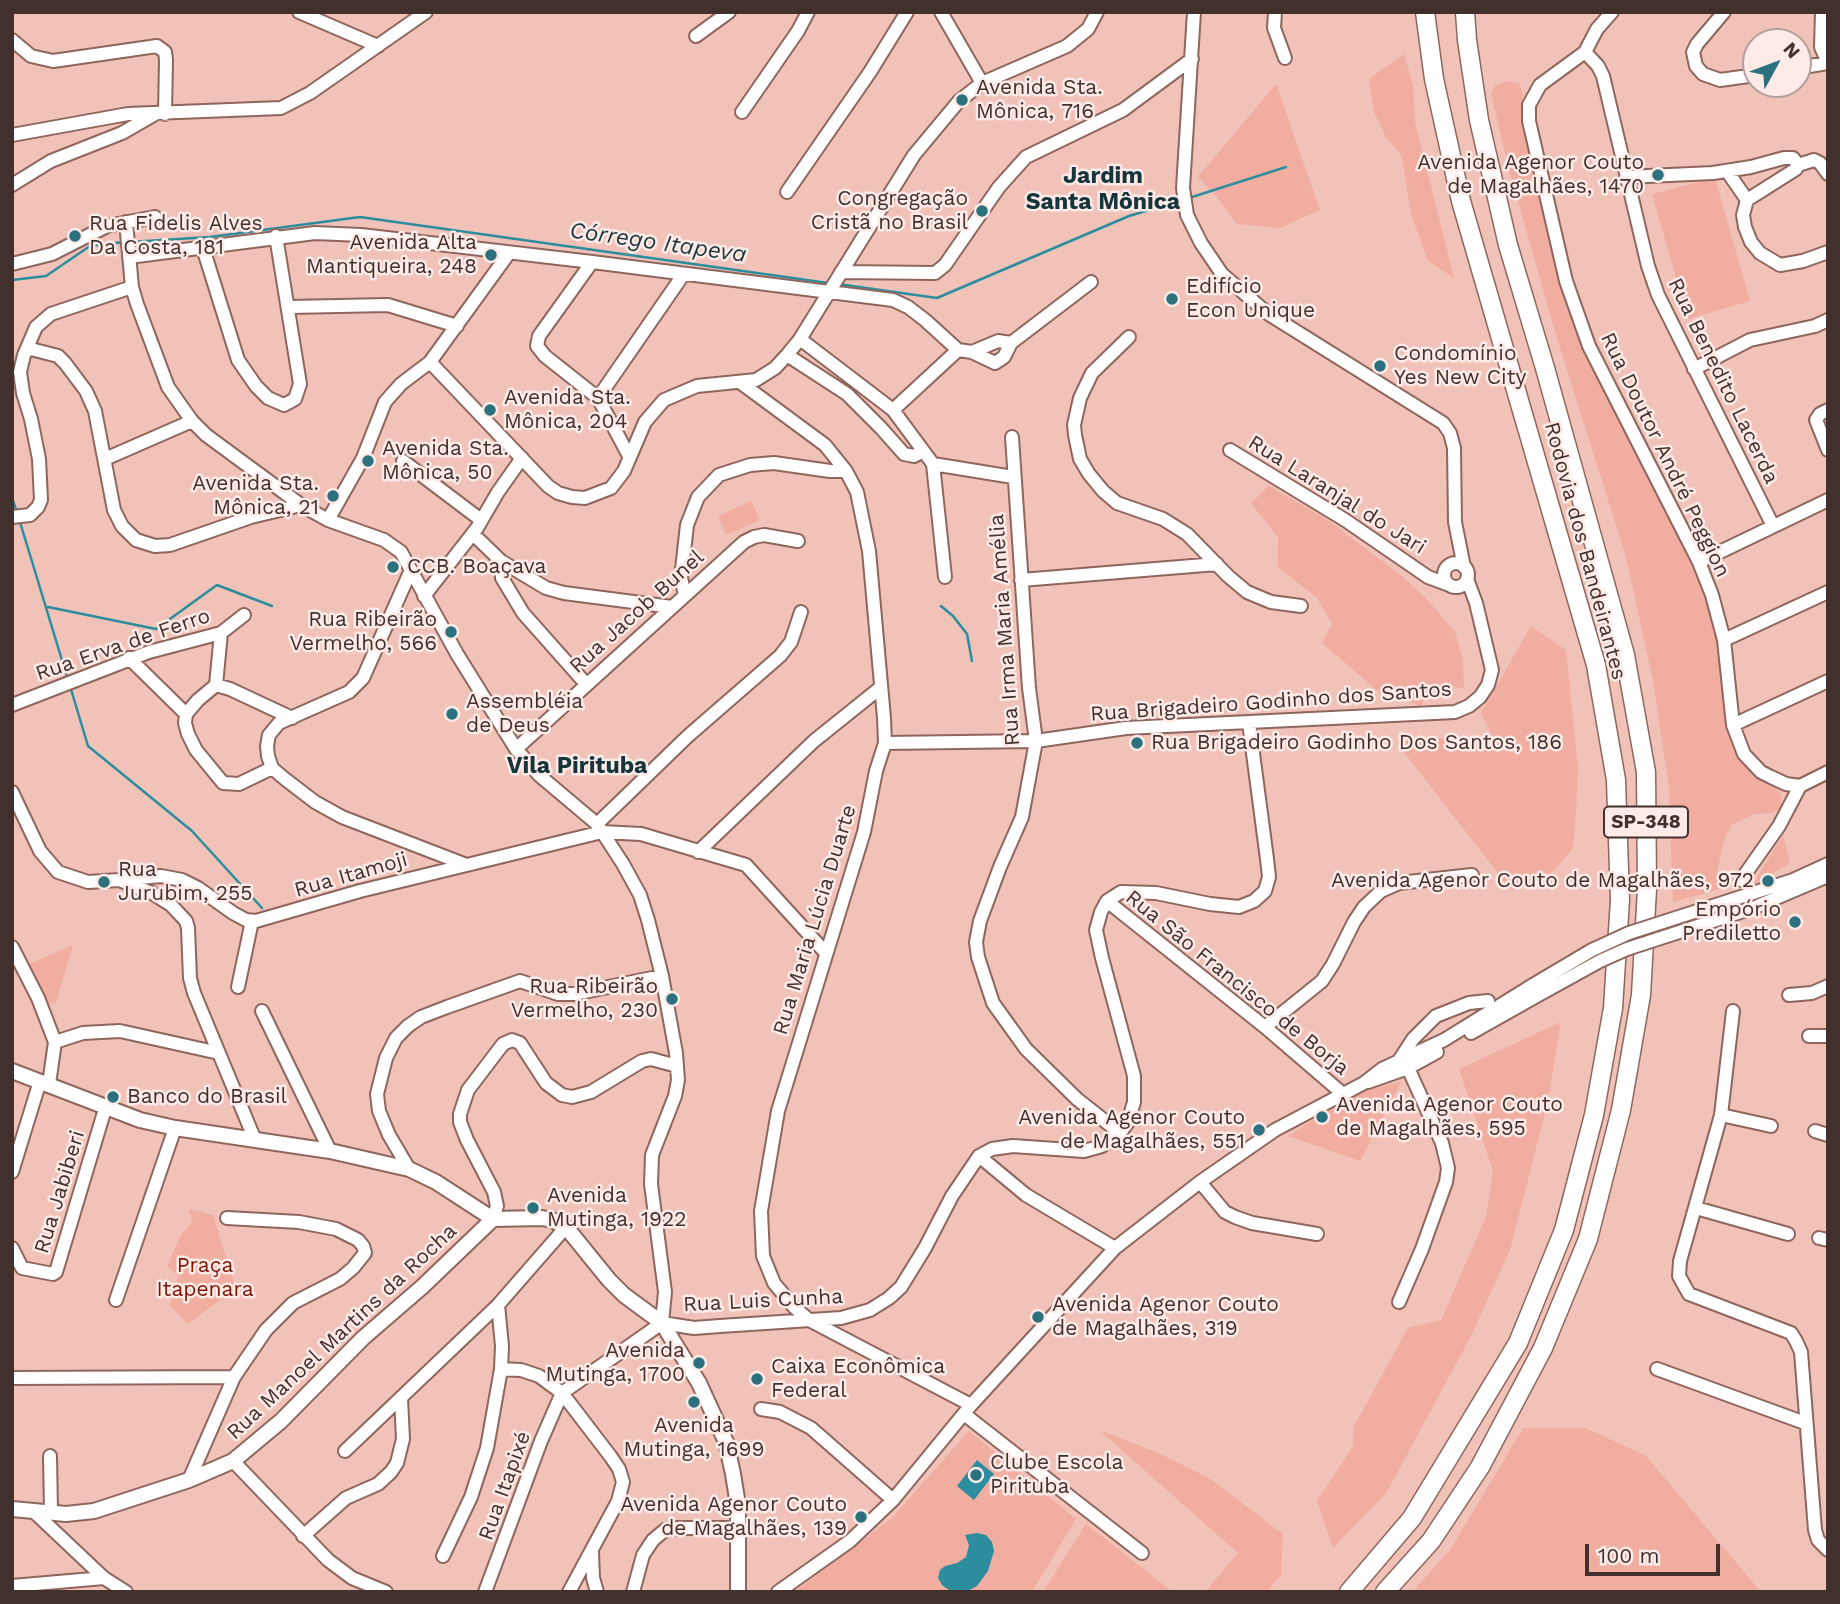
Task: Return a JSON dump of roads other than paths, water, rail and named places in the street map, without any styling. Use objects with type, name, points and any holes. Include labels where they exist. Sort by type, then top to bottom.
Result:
[{"type":"highway","name":"Rodovia dos Bandeirantes","points":[[1349,1592],[1412,1518],[1504,1367],[1518,1343],[1564,1230],[1594,1115],[1613,1008],[1620,900],[1616,780],[1596,665],[1461,201],[1434,79],[1425,12]]},
{"type":"highway","name":"Rodovia dos Bandeirantes","points":[[1385,1592],[1431,1541],[1480,1467],[1543,1348],[1588,1239],[1621,1110],[1641,995],[1647,889],[1646,772],[1625,655],[1508,245],[1479,120],[1465,12]]},
{"type":"main road","points":[[12,1071],[105,1109],[140,1120],[175,1128],[330,1151],[409,1169],[436,1182],[493,1219],[542,1218],[566,1227],[617,1288],[662,1323],[699,1383],[726,1442],[738,1505],[738,1592]]},
{"type":"main road","name":"Rua Manoel Martins da Rocha","points":[[12,1509],[80,1514],[94,1511],[189,1480],[233,1461],[281,1421],[363,1338],[493,1219]]},
{"type":"street","points":[[299,12],[379,46]]},
{"type":"street","points":[[14,132],[111,116],[281,108],[310,93],[426,12]]},
{"type":"street","points":[[696,36],[729,12]]},
{"type":"street","points":[[742,112],[798,31],[808,12]]},
{"type":"street","points":[[787,192],[870,72],[907,12]]},
{"type":"street","points":[[941,12],[982,83]]},
{"type":"street","points":[[430,362],[548,486],[558,493],[585,498],[611,488],[624,471],[645,422],[664,400],[696,386],[741,383],[765,376],[787,355],[800,339],[914,155],[959,101],[982,83],[1067,46],[1088,29],[1097,12]]},
{"type":"street","points":[[129,257],[315,233],[361,235],[683,275],[834,283],[936,273],[945,265],[1017,164],[1046,146],[1123,110],[1192,58],[1194,12]]},
{"type":"street","points":[[1275,12],[1274,28],[1285,58]]},
{"type":"street","points":[[1585,52],[1597,29],[1612,12]]},
{"type":"street","points":[[1724,12],[1697,44],[1693,52],[1696,66],[1703,74],[1720,80],[1742,77]]},
{"type":"street","points":[[1822,12],[1821,47],[1827,63]]},
{"type":"street","points":[[12,40],[31,55],[53,61],[151,46],[162,49],[166,60],[160,114]]},
{"type":"street","name":"Rua Doutor André Peggion","points":[[1585,52],[1540,85],[1529,105],[1529,121],[1566,281],[1589,346],[1606,383],[1699,562],[1712,595],[1724,640],[1733,725],[1741,748],[1752,764],[1778,781],[1800,786]]},
{"type":"street","name":"Rua Benedito Lacerda","points":[[1585,52],[1603,76],[1648,266],[1658,295],[1773,526]]},
{"type":"street","name":"Rua Brigadeiro Godinho dos Santos","points":[[885,743],[1036,741],[1126,728],[1448,714],[1475,702],[1484,691],[1492,670],[1477,609],[1457,569],[1452,438],[1443,423],[1280,322],[1242,293],[1222,274],[1200,243],[1186,215],[1184,195],[1192,58]]},
{"type":"street","points":[[12,185],[51,161],[122,133],[160,114]]},
{"type":"street","points":[[1626,177],[1727,170],[1789,157],[1798,165]]},
{"type":"street","points":[[1828,174],[1820,163],[1814,160],[1798,165],[1796,169],[1747,200],[1743,215],[1751,242],[1771,261],[1788,265],[1828,251]]},
{"type":"street","points":[[1727,170],[1747,200]]},
{"type":"street","points":[[12,264],[52,254],[107,226],[155,217]]},
{"type":"street","points":[[126,222],[132,287],[158,365],[168,387],[192,421],[206,435],[302,505],[328,520],[393,545],[401,552],[485,702],[516,749],[540,776],[600,828],[640,895],[649,920],[662,976],[678,1080],[675,1096],[652,1155],[650,1184],[665,1292],[662,1323],[562,1393]]},
{"type":"street","points":[[203,248],[238,360],[256,387],[268,398],[284,405],[295,399],[300,384],[276,236]]},
{"type":"street","points":[[328,520],[363,458],[385,402],[401,384],[430,362],[509,253]]},
{"type":"street","points":[[593,262],[537,342],[537,346],[545,356],[598,398],[629,456]]},
{"type":"street","points":[[598,398],[683,275]]},
{"type":"street","points":[[834,283],[908,307],[958,350],[972,352],[995,363],[1000,361],[1011,343],[1091,282]]},
{"type":"street","points":[[12,517],[30,515],[41,500],[38,450],[20,372],[36,327],[51,314],[132,287]]},
{"type":"street","points":[[289,307],[388,305],[457,326]]},
{"type":"street","points":[[1694,369],[1750,340],[1815,326],[1828,320]]},
{"type":"street","points":[[1129,337],[1092,373],[1080,398],[1074,425],[1080,459],[1103,491],[1117,503],[1175,526],[1187,534],[1228,576],[1259,598],[1301,606]]},
{"type":"street","points":[[800,339],[893,410],[933,464],[945,577]]},
{"type":"street","points":[[972,352],[998,341],[1011,343]]},
{"type":"street","points":[[27,348],[58,356],[86,391],[95,411],[114,510],[129,535],[145,544],[170,545],[251,517],[302,505]]},
{"type":"street","points":[[893,410],[958,350]]},
{"type":"street","points":[[787,355],[847,394],[904,454],[914,456],[922,452]]},
{"type":"street","name":"Rua Maria Lúcia Duarte","points":[[741,383],[825,445],[846,471],[857,492],[869,551],[885,743],[876,771],[864,832],[778,1111],[761,1211],[763,1256],[775,1283],[794,1307],[809,1320],[968,1410],[1142,1553]]},
{"type":"street","points":[[1828,410],[1816,420],[1828,450]]},
{"type":"street","points":[[105,459],[192,421]]},
{"type":"street","name":"Rua Irma Maria Amélia","points":[[1012,437],[1021,580],[1036,741],[1022,817],[980,922],[976,942],[978,957],[993,1003],[1026,1049],[1077,1099],[1120,1133]]},
{"type":"street","name":"Rua Laranjal do Jari","points":[[1230,450],[1335,514],[1423,573],[1451,586]]},
{"type":"street","points":[[424,596],[473,534],[501,487],[523,458]]},
{"type":"street","points":[[403,461],[481,520]]},
{"type":"street","points":[[685,594],[681,579],[690,516],[698,497],[719,475],[750,465],[774,463],[846,471]]},
{"type":"street","points":[[933,464],[1013,477]]},
{"type":"street","points":[[1699,562],[1828,500]]},
{"type":"street","points":[[473,534],[501,561],[546,588],[564,593],[673,607]]},
{"type":"street","name":"Rua Jacob Bunel","points":[[516,749],[732,552],[754,537],[764,535],[798,541]]},
{"type":"street","points":[[501,561],[502,578],[523,613],[586,684]]},
{"type":"street","points":[[1021,580],[1217,564]]},
{"type":"street","points":[[1451,586],[1462,586],[1457,569],[1444,576],[1451,586],[1477,609]]},
{"type":"street","name":"Rua Laranjal do Jari","points":[[1423,573],[1457,569]]},
{"type":"street","points":[[411,570],[363,678],[349,692],[279,723],[269,736],[267,746],[272,768],[315,802],[342,817],[465,864]]},
{"type":"street","points":[[1724,640],[1828,592]]},
{"type":"street","points":[[600,828],[688,736],[780,656],[791,642],[802,612]]},
{"type":"street","name":"Rua Erva de Ferro","points":[[12,705],[129,658],[221,633],[244,615]]},
{"type":"street","points":[[221,633],[216,685],[186,714],[188,734],[196,750],[223,783],[239,784],[272,768]]},
{"type":"street","points":[[129,658],[186,714]]},
{"type":"street","points":[[1733,725],[1828,681]]},
{"type":"street","points":[[216,685],[230,688],[292,718]]},
{"type":"street","points":[[698,852],[814,741],[880,688]]},
{"type":"street","points":[[1115,1248],[1027,1195],[979,1156],[992,1149],[1013,1146],[1084,1151],[1102,1146],[1120,1133],[1128,1122],[1134,1102],[1134,1076],[1096,930],[1101,912],[1107,901],[1121,892],[1156,893],[1239,907],[1254,901],[1265,891],[1269,877],[1248,723]]},
{"type":"street","points":[[1741,880],[1779,826],[1800,786],[1828,772]]},
{"type":"street","points":[[12,792],[40,851],[58,872],[88,882],[161,876],[182,880],[233,913],[252,921],[238,986]]},
{"type":"street","points":[[600,828],[641,834],[740,863],[751,869],[825,952]]},
{"type":"street","name":"Rua Itamoji","points":[[252,921],[268,919],[360,891],[600,828]]},
{"type":"street","points":[[1403,1065],[1531,993],[1592,950],[1629,933],[1793,880],[1828,864]]},
{"type":"street","points":[[1265,1027],[1322,981],[1353,922],[1381,891],[1399,883],[1472,875]]},
{"type":"street","points":[[778,1592],[850,1541],[894,1500],[968,1410],[1115,1248],[1200,1182],[1275,1130],[1364,1083],[1386,1077],[1444,1040],[1531,993],[1627,948],[1753,908],[1825,879]]},
{"type":"street","points":[[119,880],[152,893],[171,905],[186,921],[190,978],[256,1140]]},
{"type":"street","name":"Rua São Francisco de Borja","points":[[1107,901],[1265,1027],[1343,1094]]},
{"type":"street","points":[[12,947],[38,998],[55,1042],[44,1082],[12,1172]]},
{"type":"street","points":[[409,1169],[389,1135],[379,1111],[377,1094],[386,1058],[396,1038],[408,1026],[421,1017],[520,981],[558,994],[574,994],[662,976]]},
{"type":"street","points":[[1788,995],[1812,993],[1828,986]]},
{"type":"street","points":[[1399,1302],[1427,1237],[1446,1182],[1448,1168],[1442,1143],[1403,1065],[1413,1040],[1436,1016],[1469,1003],[1488,1001]]},
{"type":"street","points":[[262,1011],[330,1151]]},
{"type":"street","points":[[1733,1011],[1721,1115],[1680,1261],[1679,1276],[1689,1294],[1791,1333],[1801,1352],[1815,1530],[1818,1539],[1828,1550]]},
{"type":"street","points":[[1436,1016],[1444,1040]]},
{"type":"street","points":[[55,1042],[83,1033],[120,1031],[219,1053]]},
{"type":"street","points":[[1810,1036],[1828,1036]]},
{"type":"street","points":[[493,1219],[497,1206],[494,1192],[467,1140],[460,1114],[468,1090],[503,1044],[512,1040],[520,1043],[546,1083],[554,1090],[572,1097],[591,1092],[642,1060],[651,1059],[677,1066]]},
{"type":"street","name":"Rua Jabiberi","points":[[12,1248],[22,1268],[53,1273],[57,1270],[105,1109]]},
{"type":"street","points":[[1721,1115],[1771,1126]]},
{"type":"street","points":[[116,1300],[175,1128]]},
{"type":"street","name":"Rua Luis Cunha","points":[[662,1323],[694,1328],[841,1318],[870,1310],[901,1287],[952,1196],[979,1156]]},
{"type":"street","points":[[1200,1182],[1225,1212],[1235,1217],[1252,1223],[1317,1234]]},
{"type":"street","points":[[1696,1208],[1788,1234]]},
{"type":"street","points":[[189,1480],[234,1377],[266,1330],[293,1303],[340,1279],[360,1263],[365,1253],[358,1240],[336,1229],[299,1222],[227,1218]]},
{"type":"street","points":[[345,1451],[498,1305],[566,1227]]},
{"type":"street","points":[[443,1556],[479,1475],[487,1448],[501,1369],[498,1305]]},
{"type":"street","points":[[501,1369],[521,1370],[539,1376],[562,1393],[611,1457],[623,1482],[618,1501],[569,1592]]},
{"type":"street","points":[[1657,1369],[1805,1423]]},
{"type":"street","points":[[12,1378],[234,1377]]},
{"type":"street","name":"Rua Itapixé","points":[[485,1592],[541,1441],[562,1393]]},
{"type":"street","points":[[303,1536],[346,1498],[378,1484],[391,1472],[397,1463],[403,1439],[401,1398]]},
{"type":"street","points":[[761,1409],[780,1412],[811,1428],[894,1500]]},
{"type":"street","points":[[50,1456],[51,1512]]},
{"type":"street","points":[[233,1461],[328,1560],[352,1578],[386,1592]]},
{"type":"street","points":[[32,1510],[104,1578],[125,1592]]},
{"type":"street","points":[[633,1592],[643,1555],[653,1540],[665,1530],[738,1528]]},
{"type":"street","points":[[592,1549],[593,1578],[597,1592]]},
{"type":"street","points":[[12,1586],[104,1578]]},
{"type":"water","points":[[977,1460],[994,1474],[974,1500],[957,1486]]},
{"type":"water","points":[[965,1535],[986,1535],[992,1542],[994,1551],[988,1571],[977,1586],[968,1591],[952,1592],[942,1585],[938,1578],[940,1570],[966,1557],[969,1545]]},
{"type":"waterway","name":"Córrego Itapeva","points":[[1189,198],[1286,167]]},
{"type":"waterway","name":"Córrego Itapeva","points":[[838,284],[937,298],[1129,216],[1179,201]]},
{"type":"waterway","name":"Córrego Itapeva","points":[[130,242],[210,237],[360,217],[828,283]]},
{"type":"waterway","name":"Córrego Itapeva","points":[[12,280],[46,276],[90,246],[124,242]]},
{"type":"waterway","points":[[12,498],[17,512]]},
{"type":"waterway","points":[[20,522],[68,680]]},
{"type":"waterway","points":[[48,607],[156,629],[217,585],[272,606]]},
{"type":"waterway","points":[[941,606],[967,634],[972,661]]},
{"type":"waterway","points":[[70,686],[88,746],[192,831],[262,908]]},
{"type":"place","name":"Avenida Sta. Mônica, 716","points":[[962,100]]},
{"type":"place","name":"Avenida Agenor Couto de Magalhães, 1470","points":[[1658,175]]},
{"type":"place","name":"Congregação Cristã no Brasil","points":[[982,211]]},
{"type":"place","name":"Rua Fidelis Alves Da Costa, 181","points":[[75,236]]},
{"type":"place","name":"Avenida Alta Mantiqueira, 248","points":[[491,255]]},
{"type":"place","name":"Edifício Econ Unique","points":[[1172,299]]},
{"type":"place","name":"Condomínio Yes New City","points":[[1380,366]]},
{"type":"place","name":"Avenida Sta. Mônica, 204","points":[[490,410]]},
{"type":"place","name":"Avenida Sta. Mônica, 50","points":[[368,461]]},
{"type":"place","name":"Avenida Sta. Mônica, 21","points":[[333,496]]},
{"type":"place","name":"CCB. Boaçava","points":[[393,567]]},
{"type":"place","name":"Rua Ribeirão Vermelho, 566","points":[[451,632]]},
{"type":"place","name":"Assembléia de Deus","points":[[452,714]]},
{"type":"place","name":"Rua Brigadeiro Godinho Dos Santos, 186","points":[[1137,743]]},
{"type":"place","name":"Avenida Agenor Couto de Magalhães, 972","points":[[1768,881]]},
{"type":"place","name":"Rua Jurubim, 255","points":[[104,882]]},
{"type":"place","name":"Empório Prediletto","points":[[1795,922]]},
{"type":"place","name":"Rua Ribeirão Vermelho, 230","points":[[672,999]]},
{"type":"place","name":"Banco do Brasil","points":[[113,1097]]},
{"type":"place","name":"Avenida Agenor Couto de Magalhães, 595","points":[[1322,1117]]},
{"type":"place","name":"Avenida Agenor Couto de Magalhães, 551","points":[[1259,1130]]},
{"type":"place","name":"Avenida Mutinga, 1922","points":[[533,1208]]},
{"type":"place","name":"Avenida Agenor Couto de Magalhães, 319","points":[[1038,1317]]},
{"type":"place","name":"Avenida Mutinga, 1700","points":[[699,1363]]},
{"type":"place","name":"Caixa Econômica Federal","points":[[757,1379]]},
{"type":"place","name":"Avenida Mutinga, 1699","points":[[694,1402]]},
{"type":"place","name":"Clube Escola Pirituba","points":[[976,1475]]},
{"type":"place","name":"Avenida Agenor Couto de Magalhães, 139","points":[[861,1517]]},
{"type":"district","name":"Jardim Santa Mônica","points":[[1103,189]]},
{"type":"district","name":"Vila Pirituba","points":[[577,766]]},
{"type":"park label","name":"Praça Itapenara","points":[[205,1278]]}]
